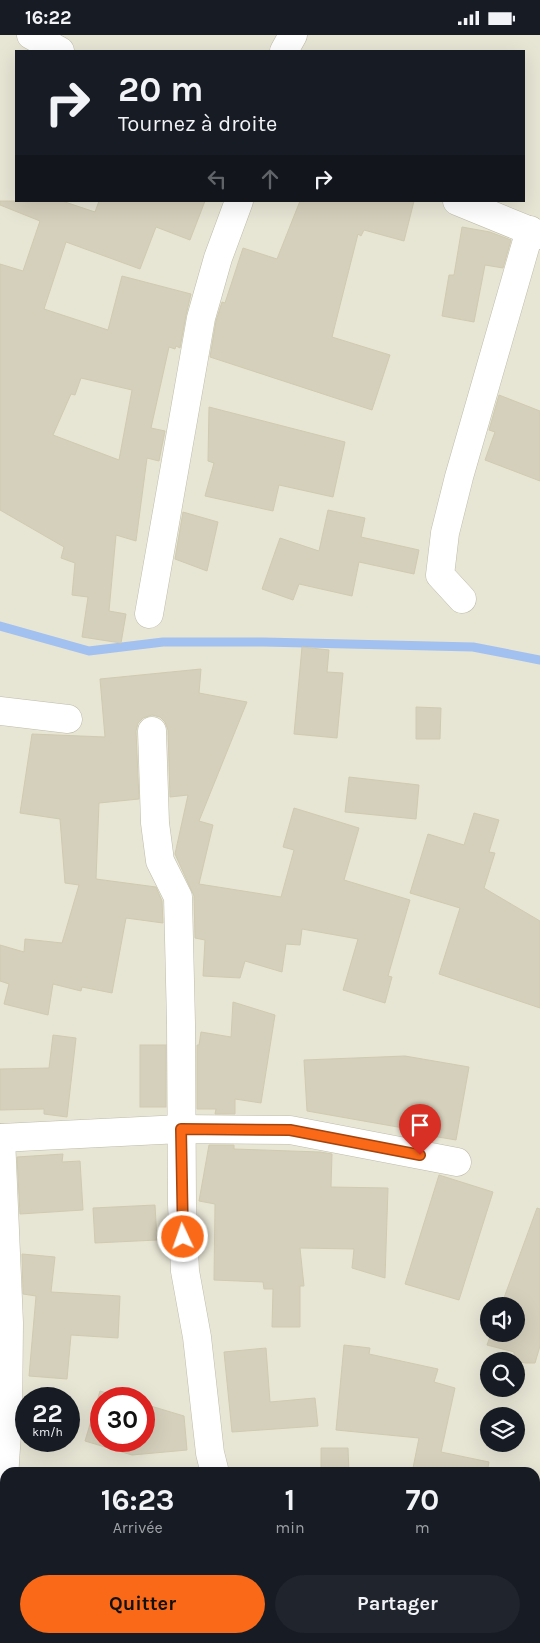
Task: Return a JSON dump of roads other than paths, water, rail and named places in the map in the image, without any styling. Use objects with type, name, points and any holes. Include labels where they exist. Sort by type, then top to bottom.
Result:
[{"type":"street","points":[[31,35],[58,50]]},
{"type":"street","points":[[285,50],[293,35]]},
{"type":"street","points":[[149,614],[201,317],[218,258],[239,202]]},
{"type":"street","points":[[459,202],[535,233],[459,477],[445,533],[440,575],[462,599]]},
{"type":"street","points":[[0,711],[68,719]]},
{"type":"street","points":[[152,731],[155,823],[160,861],[178,897],[182,1204],[185,1271],[198,1337],[210,1453],[214,1467]]},
{"type":"street","points":[[5,1467],[8,1418],[9,1323],[0,1138],[181,1129],[290,1130],[457,1162]]},
{"type":"waterway","points":[[0,626],[89,651],[163,642],[264,642],[473,647],[540,660]]}]
